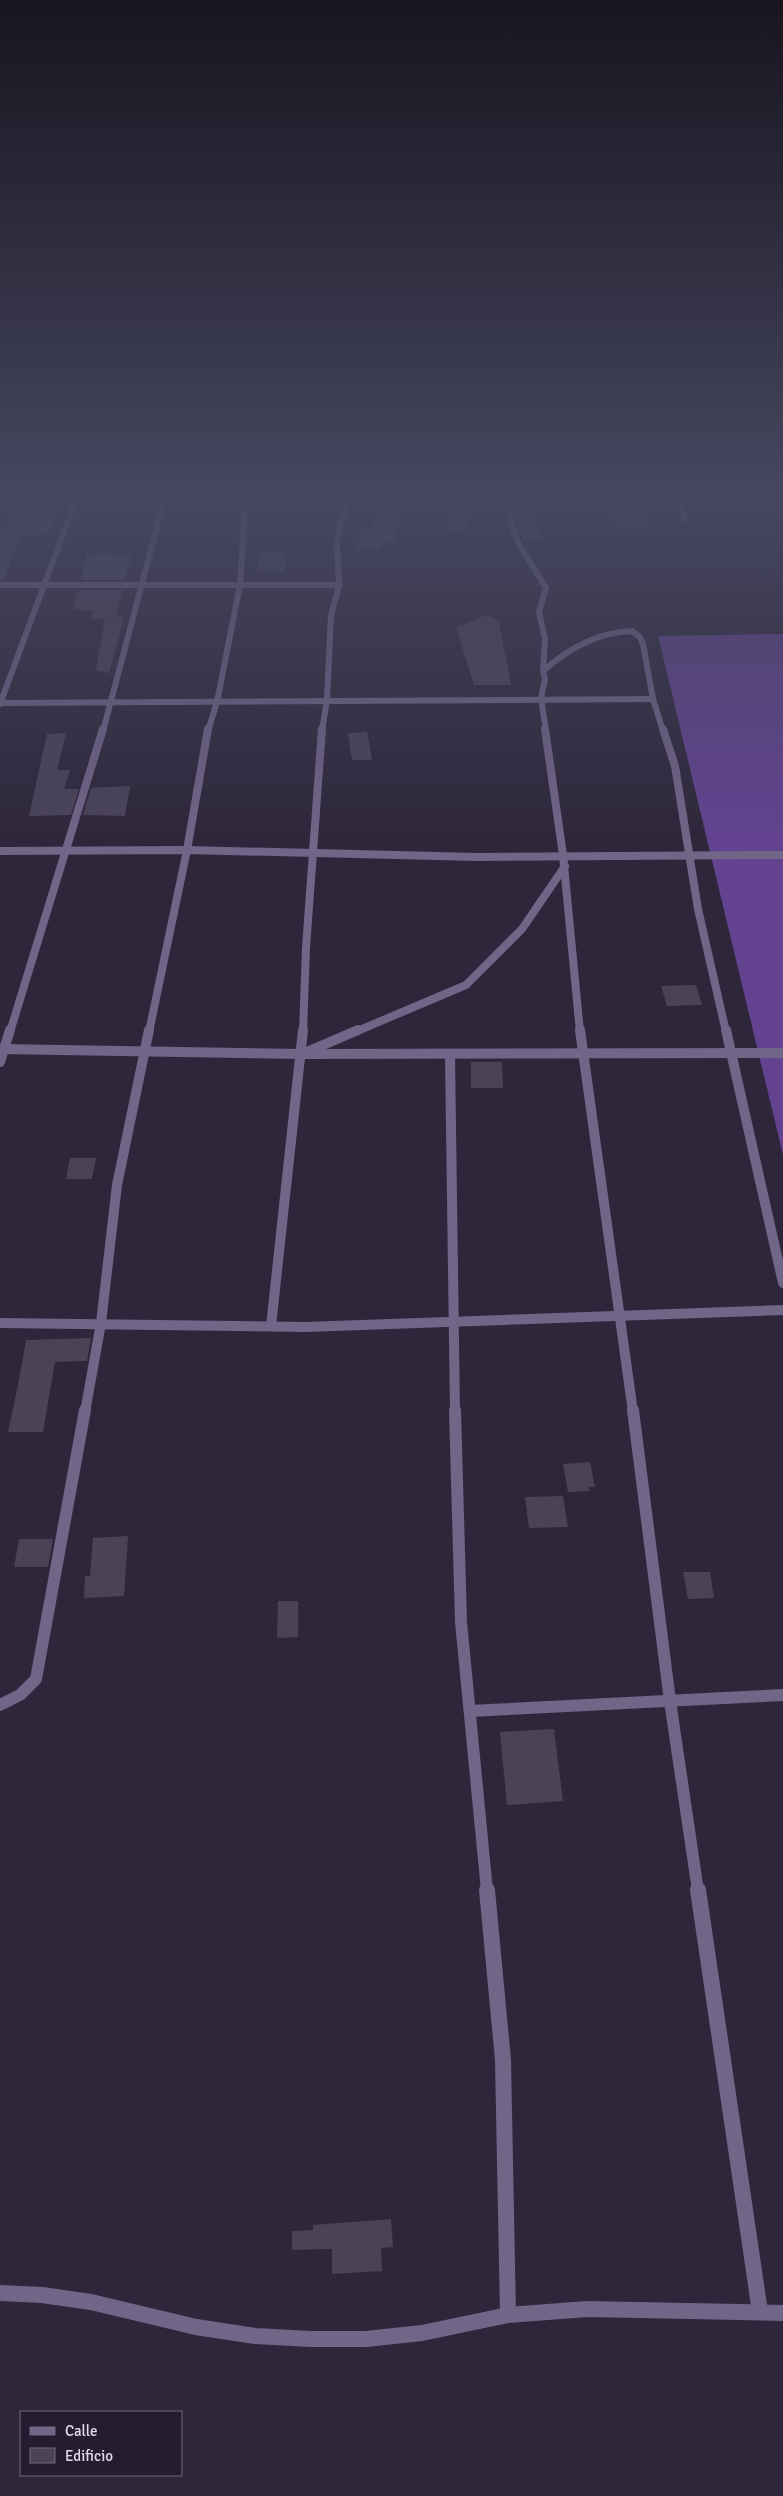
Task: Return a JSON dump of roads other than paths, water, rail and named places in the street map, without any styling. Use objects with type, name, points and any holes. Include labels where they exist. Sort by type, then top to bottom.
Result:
[{"type":"street","points":[[36,608],[0,703],[217,702],[327,698],[654,699]]},
{"type":"street","points":[[0,1062],[2,1049],[42,934],[64,852],[112,703],[136,608]]},
{"type":"street","points":[[0,1705],[28,1690],[36,1679],[102,1323],[112,1216],[187,850],[209,726],[217,702],[235,608]]},
{"type":"street","points":[[270,1326],[302,1054],[320,746],[327,698],[333,608]]},
{"type":"street","points":[[540,608],[544,639],[543,671],[545,679],[542,698],[564,861],[582,1054],[621,1315],[670,1701],[760,2312]]},
{"type":"street","points":[[543,671],[576,647],[608,634],[632,631],[640,637],[643,644],[654,699],[675,766],[698,909],[783,1283]]},
{"type":"street","points":[[0,851],[187,850],[564,861],[689,854],[783,855]]},
{"type":"street","points":[[302,1054],[466,985],[522,929],[564,861]]},
{"type":"street","points":[[2,1049],[450,1055],[783,1053]]},
{"type":"street","points":[[450,1055],[453,1321],[461,1622],[503,2060],[508,2315]]},
{"type":"street","points":[[0,1323],[270,1326],[783,1310]]},
{"type":"street","points":[[470,1711],[783,1695]]},
{"type":"street","points":[[0,2293],[42,2295],[81,2300],[196,2327],[255,2336],[302,2339],[366,2339],[422,2332],[508,2315],[587,2309],[783,2313]]}]
